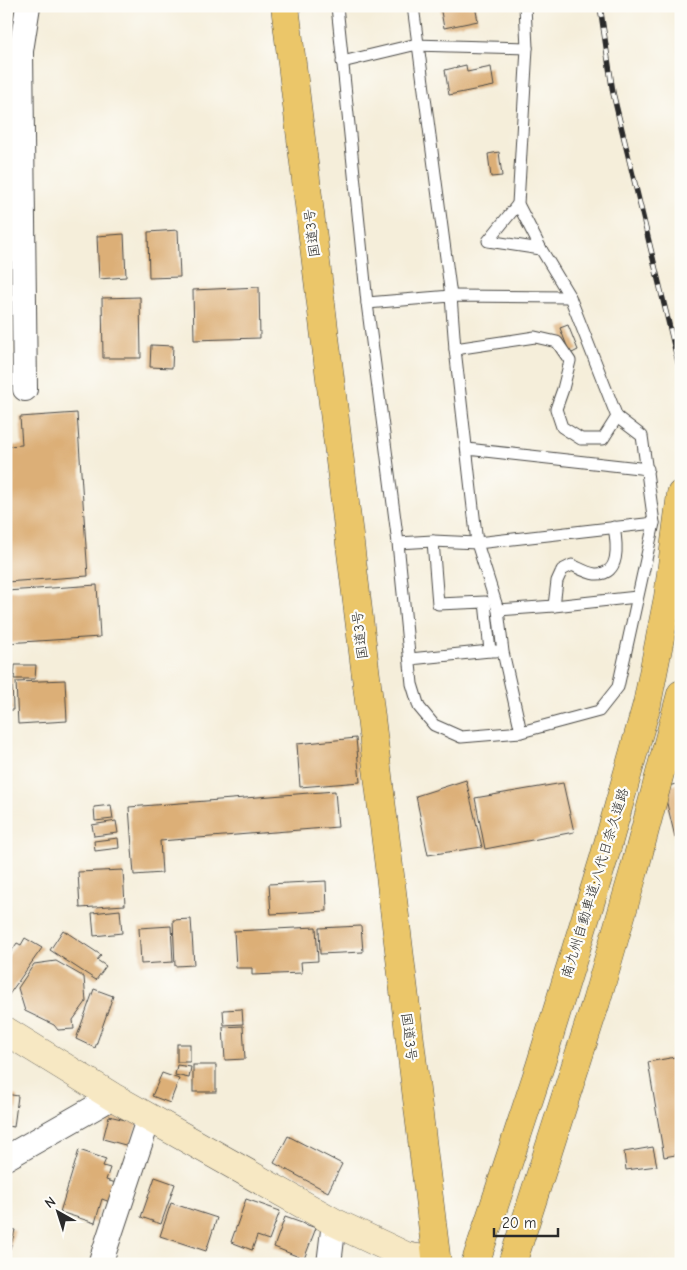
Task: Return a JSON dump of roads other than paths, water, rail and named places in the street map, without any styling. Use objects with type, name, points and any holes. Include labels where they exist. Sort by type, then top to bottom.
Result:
[{"type":"highway","name":"国道3号","points":[[285,6],[436,1263]]},
{"type":"highway","name":"南九州自動車道;八代日奈久道路","points":[[475,1264],[540,1066],[604,858],[647,704],[668,597],[681,494]]},
{"type":"highway","points":[[512,1264],[596,1002],[681,694]]},
{"type":"highway","points":[[526,1264],[586,1061],[596,1002]]},
{"type":"street","points":[[25,389],[21,51],[28,6]]},
{"type":"street","points":[[6,1031],[114,1097],[334,1222],[406,1256],[436,1263]]},
{"type":"street","points":[[6,1158],[114,1097]]},
{"type":"street","points":[[100,1264],[149,1117]]},
{"type":"street","points":[[329,1264],[334,1222]]},
{"type":"lane","points":[[337,6],[367,303],[398,543],[412,684],[419,707],[434,725],[461,737],[521,732],[599,711],[618,687],[654,523],[642,436],[617,417],[570,296],[541,249],[518,204],[527,48],[525,6]]},
{"type":"lane","points":[[413,6],[451,296],[455,349],[477,543],[498,610],[502,652],[521,732]]},
{"type":"lane","points":[[342,62],[413,46],[527,48]]},
{"type":"lane","points":[[518,204],[488,241],[541,249]]},
{"type":"lane","points":[[367,303],[451,296],[570,296]]},
{"type":"lane","points":[[455,349],[536,337],[557,342],[570,361],[556,409],[562,427],[581,439],[603,439],[617,417]]},
{"type":"lane","points":[[467,449],[648,469]]},
{"type":"lane","points":[[398,543],[433,540],[477,543],[654,523]]},
{"type":"lane","points":[[554,606],[557,580],[562,570],[572,565],[592,574],[602,574],[614,564],[618,547],[614,527]]},
{"type":"lane","points":[[433,540],[438,604],[485,602],[490,650]]},
{"type":"lane","points":[[498,610],[637,597]]},
{"type":"lane","points":[[410,659],[490,650],[502,652]]},
{"type":"railway","points":[[600,6],[613,93],[681,374]]}]
